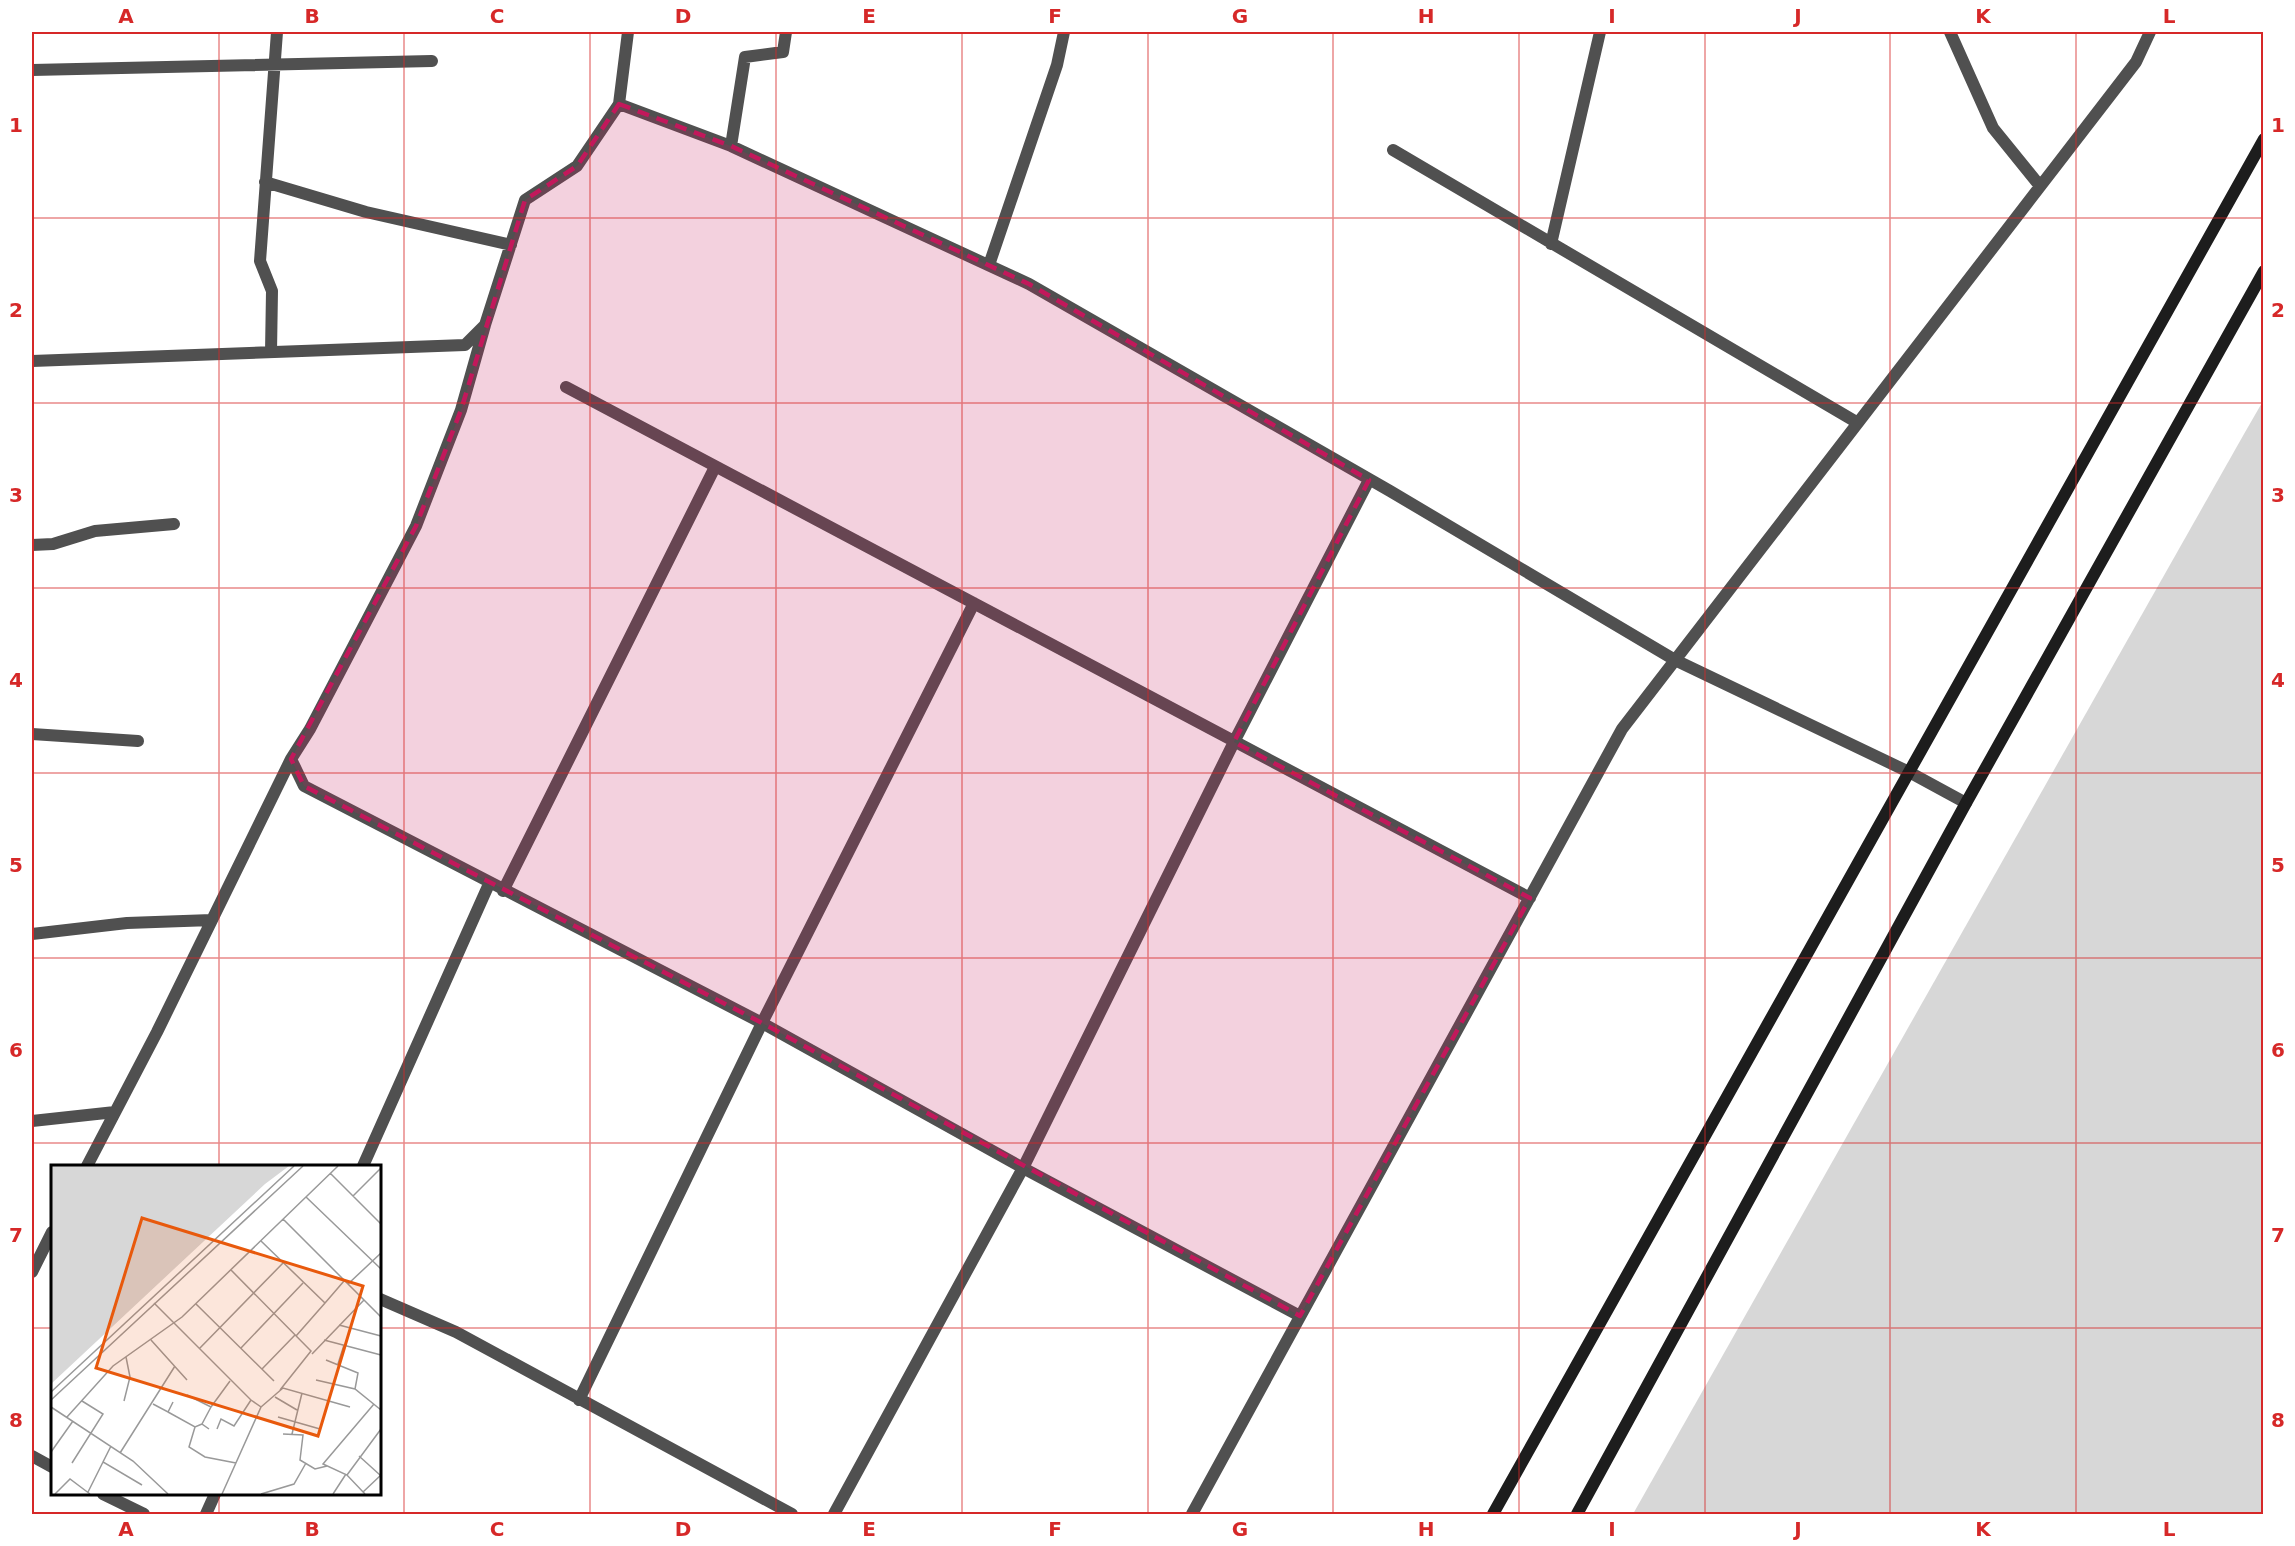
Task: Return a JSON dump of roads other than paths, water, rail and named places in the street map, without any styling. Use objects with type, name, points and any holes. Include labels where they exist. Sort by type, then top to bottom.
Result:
[{"type":"street","points":[[271,352],[272,291],[260,261],[277,32]]},
{"type":"street","points":[[88,1165],[291,759],[310,729],[416,526],[461,410],[485,325],[525,200],[577,166],[619,104],[628,32]]},
{"type":"street","points":[[731,146],[746,57],[783,52],[786,32]]},
{"type":"street","points":[[988,265],[1057,65],[1064,32]]},
{"type":"street","points":[[1551,244],[1600,32]]},
{"type":"street","points":[[1950,32],[1993,128],[2040,186]]},
{"type":"street","points":[[1192,1515],[1622,729],[2136,62],[2150,32]]},
{"type":"street","points":[[32,70],[432,61]]},
{"type":"street","points":[[619,104],[731,146],[1029,284],[1675,660],[1909,772],[1966,803]]},
{"type":"street","points":[[1493,1515],[2264,139]]},
{"type":"street","points":[[1393,150],[1858,423]]},
{"type":"street","points":[[265,182],[366,212],[510,245]]},
{"type":"street","points":[[1577,1515],[1966,803],[2264,272]]},
{"type":"street","points":[[32,361],[465,345],[485,325]]},
{"type":"street","points":[[566,387],[1530,898]]},
{"type":"street","points":[[503,891],[715,467]]},
{"type":"street","points":[[834,1515],[1023,1168],[1234,742],[1369,480]]},
{"type":"street","points":[[32,545],[53,544],[95,531],[174,524]]},
{"type":"street","points":[[579,1400],[762,1023],[974,603]]},
{"type":"street","points":[[32,734],[138,741]]},
{"type":"street","points":[[291,759],[304,786],[489,884],[762,1023],[1023,1168],[1300,1316]]},
{"type":"street","points":[[364,1165],[489,884]]},
{"type":"street","points":[[32,934],[128,923],[212,920]]},
{"type":"street","points":[[32,1121],[115,1112]]},
{"type":"street","points":[[32,1272],[51,1234]]},
{"type":"street","points":[[381,1299],[456,1332],[792,1515]]},
{"type":"street","points":[[32,1456],[51,1466]]},
{"type":"street","points":[[105,1495],[144,1515]]},
{"type":"street","points":[[206,1515],[216,1495]]}]
